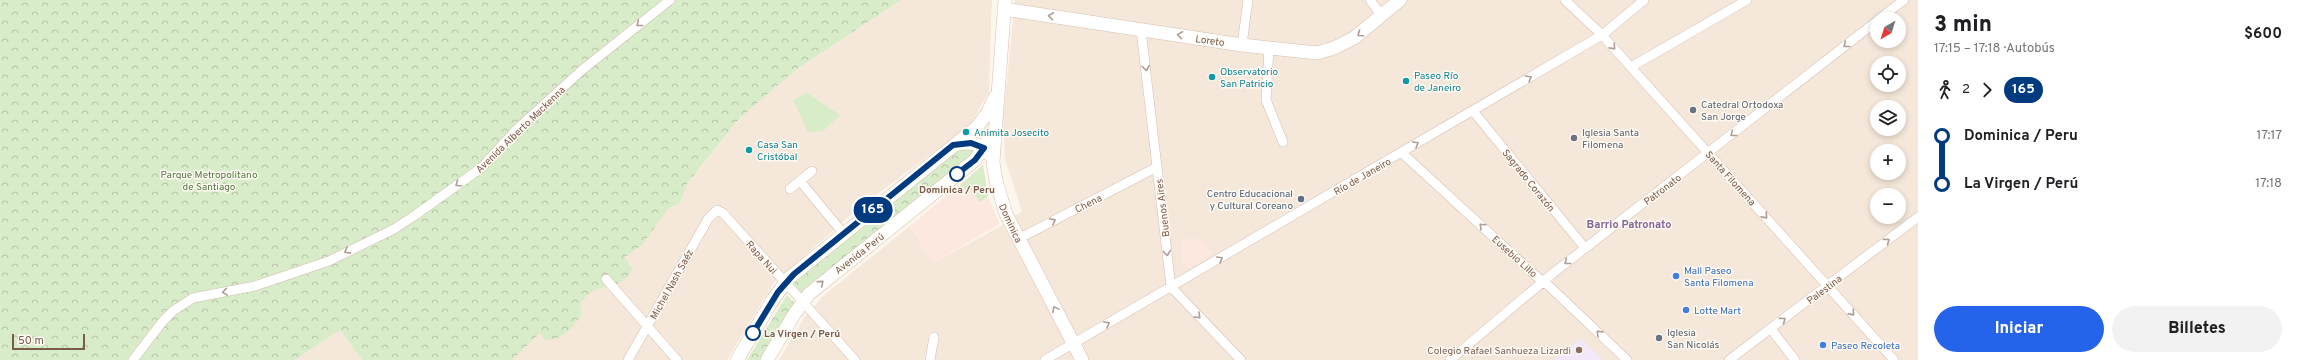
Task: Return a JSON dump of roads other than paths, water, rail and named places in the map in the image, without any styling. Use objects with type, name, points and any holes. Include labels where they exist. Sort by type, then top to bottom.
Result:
[{"type":"main road","name":"Loreto","points":[[1004,5],[1141,30],[1308,53],[1324,52],[1354,38],[1400,0]]},
{"type":"main road","name":"Dominica","points":[[1004,5],[993,162],[1001,201],[1018,239],[1082,360]]},
{"type":"main road","points":[[737,360],[785,283],[843,233],[982,122],[991,107],[997,90]]},
{"type":"main road","name":"Avenida Perú","points":[[767,360],[802,302],[818,285],[975,160],[984,148],[996,125]]},
{"type":"main road","points":[[953,145],[971,143],[984,148],[993,162]]},
{"type":"street","name":"Avenida Alberto Mackenna","points":[[133,360],[163,321],[173,311],[193,298],[255,286],[329,261],[394,229],[414,216],[481,168],[518,129],[582,70],[670,0]]},
{"type":"street","points":[[1242,45],[1248,0]]},
{"type":"street","points":[[1370,0],[1382,16]]},
{"type":"street","name":"Santa Filomena","points":[[1565,0],[1602,35],[1894,360]]},
{"type":"street","name":"Río de Janeiro","points":[[1045,360],[1602,35],[1644,0]]},
{"type":"street","points":[[1631,67],[1746,0]]},
{"type":"street","name":"Patronato","points":[[1888,12],[1904,0]]},
{"type":"street","name":"Patronato","points":[[1450,360],[1543,281],[1870,26]]},
{"type":"street","name":"Buenos Aires","points":[[1141,30],[1171,287]]},
{"type":"street","points":[[1269,48],[1266,100],[1283,142]]},
{"type":"street","name":"Sagrado Corazón","points":[[1473,111],[1585,248]]},
{"type":"street","name":"Eusebio Lillo","points":[[1402,153],[1543,281],[1627,360]]},
{"type":"street","name":"Chena","points":[[1018,239],[1157,167]]},
{"type":"street","points":[[790,189],[812,171]]},
{"type":"street","points":[[800,181],[843,233]]},
{"type":"street","name":"Rapa Nui","points":[[717,210],[723,213],[855,360]]},
{"type":"street","name":"Michel Nash Saéz","points":[[628,360],[708,219],[717,210]]},
{"type":"street","name":"Palestina","points":[[1729,360],[1918,217]]},
{"type":"street","points":[[606,279],[677,360]]},
{"type":"street","points":[[1171,287],[1241,360]]},
{"type":"street","points":[[1771,329],[1795,360]]},
{"type":"street","points":[[930,360],[934,337]]},
{"type":"place","name":"Observatorio San Patricio","points":[[1212,77]]},
{"type":"place","name":"Paseo Río de Janeiro","points":[[1406,81]]},
{"type":"place","name":"Catedral Ortodoxa San Jorge","points":[[1693,110]]},
{"type":"place","name":"Animita Josecito","points":[[966,132]]},
{"type":"place","name":"Iglesia Santa Filomena","points":[[1574,138]]},
{"type":"place","name":"Casa San Cristóbal","points":[[749,150]]},
{"type":"place","name":"Dominica / Peru","points":[[957,174]]},
{"type":"place","name":"Centro Educacional y Cultural Coreano","points":[[1301,199]]},
{"type":"place","name":"Mall Paseo Santa Filomena","points":[[1676,276]]},
{"type":"place","name":"Lotte Mart","points":[[1686,310]]},
{"type":"place","name":"La Virgen / Perú","points":[[753,333]]},
{"type":"place","name":"Iglesia San Nicolás","points":[[1659,338]]},
{"type":"place","name":"Paseo Recoleta","points":[[1823,345]]},
{"type":"place","name":"Colegio Rafael Sanhueza Lizardi","points":[[1579,350]]},
{"type":"district","name":"Barrio Patronato","points":[[1629,224]]},
{"type":"park label","name":"Parque Metropolitano de Santiago","points":[[209,180]]}]
